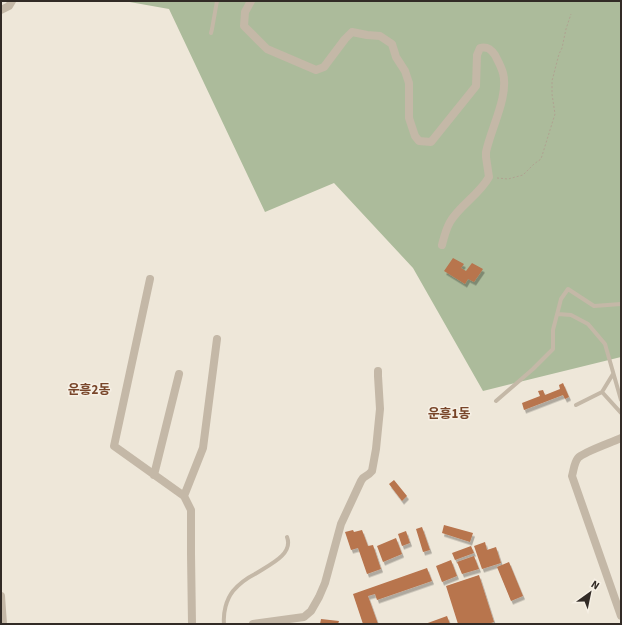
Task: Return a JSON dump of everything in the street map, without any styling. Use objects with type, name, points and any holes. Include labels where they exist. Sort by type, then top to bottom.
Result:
[{"type":"street","points":[[1,10],[9,6],[12,1]]},
{"type":"street","points":[[251,1],[245,12],[244,26],[267,49],[316,70],[324,67],[352,32],[380,36],[392,44],[396,57],[405,71],[409,83],[409,118],[415,136],[419,141],[431,142],[476,86],[478,55],[480,48],[489,48],[493,52],[500,64],[504,78],[504,89],[501,104],[486,152],[489,177],[482,188],[454,216],[446,229],[442,246]]},
{"type":"street","points":[[150,280],[114,446],[184,496],[191,510],[192,624]]},
{"type":"street","points":[[184,496],[203,448],[217,339]]},
{"type":"street","points":[[253,624],[304,617],[310,611],[322,590],[341,524],[359,484],[363,478],[372,471],[376,450],[380,409],[378,371]]},
{"type":"street","points":[[154,475],[180,374]]},
{"type":"street","points":[[621,438],[579,457],[574,464],[572,476],[621,616]]},
{"type":"street","points":[[1,596],[3,624]]},
{"type":"lane","points":[[211,33],[217,1]]},
{"type":"lane","points":[[496,401],[533,369],[553,348],[553,330],[562,299],[568,289],[594,306],[621,304]]},
{"type":"lane","points":[[558,314],[571,315],[588,324],[605,344],[621,400]]},
{"type":"lane","points":[[576,405],[602,392],[613,374]]},
{"type":"lane","points":[[602,392],[621,413]]},
{"type":"lane","points":[[224,624],[227,602],[234,590],[283,554],[288,545],[288,537]]},
{"type":"path","points":[[489,177],[508,179],[523,175],[541,159],[555,114],[552,81],[566,29],[572,14]]},
{"type":"green space","points":[[124,1],[621,1],[621,357],[483,391],[413,268],[334,183],[265,212],[169,9]]},
{"type":"building","points":[[453,258],[464,264],[461,268],[466,271],[472,263],[483,269],[474,282],[468,279],[465,284],[444,271]]},
{"type":"building","points":[[563,383],[569,397],[565,399],[563,395],[524,410],[522,403],[540,396],[538,391],[543,390],[545,395],[560,389],[559,385]]},
{"type":"building","points":[[394,480],[407,496],[402,501],[389,484]]},
{"type":"building","points":[[444,525],[473,533],[470,542],[442,533]]},
{"type":"building","points":[[422,527],[430,550],[423,552],[416,529]]},
{"type":"building","points":[[353,530],[354,532],[362,530],[368,546],[373,545],[381,569],[367,574],[358,548],[351,550],[345,532]]},
{"type":"building","points":[[406,531],[410,543],[402,546],[398,534]]},
{"type":"building","points":[[396,538],[402,554],[383,562],[377,546]]},
{"type":"building","points":[[485,542],[487,550],[496,547],[501,563],[482,569],[474,546]]},
{"type":"building","points":[[471,546],[474,553],[455,560],[452,553]]},
{"type":"building","points":[[474,556],[479,569],[462,574],[457,562]]},
{"type":"building","points":[[451,560],[457,576],[442,582],[436,566]]},
{"type":"building","points":[[509,562],[523,596],[511,601],[497,567]]},
{"type":"building","points":[[427,568],[432,581],[377,600],[375,594],[368,596],[378,624],[363,624],[353,594]]},
{"type":"building","points":[[479,575],[494,622],[488,624],[458,624],[446,586]]},
{"type":"building","points":[[447,616],[450,624],[425,624]]},
{"type":"building","points":[[321,619],[339,621],[338,624],[320,624]]},
{"type":"district","name":"운흥2동","points":[[89,390]]},
{"type":"district","name":"운흥1동","points":[[449,414]]}]
